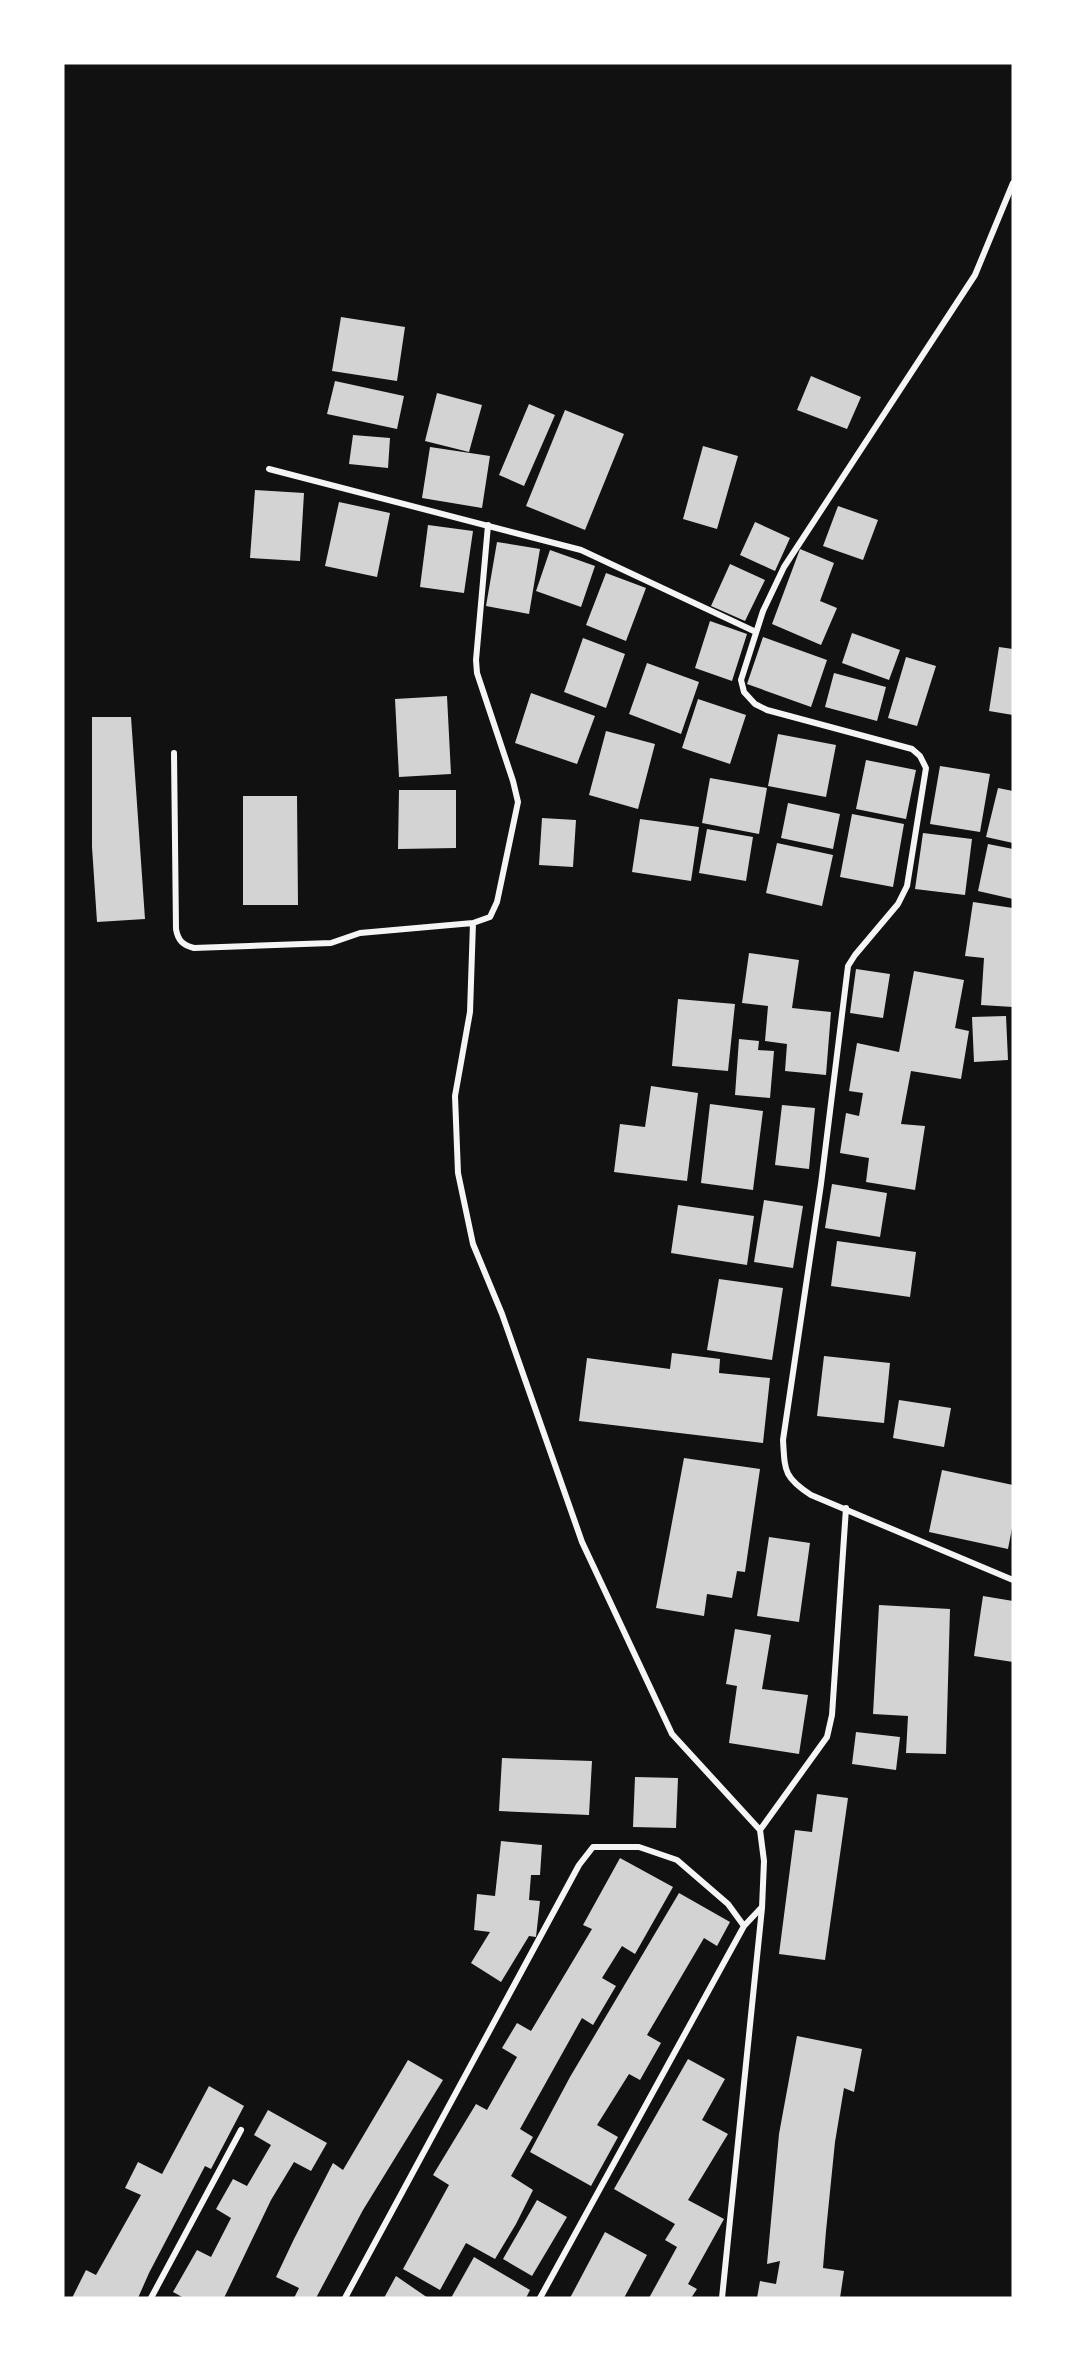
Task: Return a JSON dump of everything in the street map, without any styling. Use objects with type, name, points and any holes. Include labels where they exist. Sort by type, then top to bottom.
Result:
[{"type":"street","points":[[1013,183],[975,274],[784,567],[764,610],[741,680],[744,692],[755,704],[767,710],[912,749],[920,756],[926,768],[907,886],[898,904],[848,966],[821,1184],[783,1440],[785,1467],[794,1484],[810,1495],[1013,1580]]},
{"type":"street","points":[[269,469],[580,550],[756,632]]},
{"type":"street","points":[[174,753],[176,929],[178,939],[186,945],[194,948],[331,943],[360,933],[473,923],[490,917],[497,902],[518,802],[477,673],[476,660],[488,525]]},
{"type":"street","points":[[473,923],[470,1012],[455,1096],[458,1173],[473,1244],[502,1314],[582,1542],[672,1734],[760,1830],[764,1861],[762,1908],[722,2298]]},
{"type":"street","points":[[760,1830],[827,1737],[832,1715],[846,1509]]},
{"type":"street","points":[[345,2298],[579,1865],[593,1847],[639,1847],[677,1860],[728,1904],[744,1926]]},
{"type":"street","points":[[540,2298],[744,1926],[762,1908]]},
{"type":"street","points":[[151,2298],[241,2130]]},
{"type":"building","points":[[341,317],[405,327],[397,381],[332,371]]},
{"type":"building","points":[[811,376],[861,397],[847,429],[797,410]]},
{"type":"building","points":[[335,381],[404,396],[397,429],[327,414]]},
{"type":"building","points":[[437,393],[482,405],[469,452],[425,441]]},
{"type":"building","points":[[529,404],[555,415],[524,486],[499,475]]},
{"type":"building","points":[[565,410],[624,434],[585,530],[526,506]]},
{"type":"building","points":[[353,435],[390,438],[388,468],[349,464]]},
{"type":"building","points":[[703,446],[738,456],[717,529],[683,519]]},
{"type":"building","points":[[430,447],[490,456],[482,508],[422,498]]},
{"type":"building","points":[[255,490],[304,493],[300,561],[250,558]]},
{"type":"building","points":[[339,502],[390,513],[377,577],[325,566]]},
{"type":"building","points":[[838,506],[878,520],[863,560],[823,546]]},
{"type":"building","points":[[755,522],[790,538],[775,571],[740,555]]},
{"type":"building","points":[[428,525],[473,531],[464,593],[420,587]]},
{"type":"building","points":[[497,542],[540,549],[529,614],[486,606]]},
{"type":"building","points":[[800,549],[834,563],[820,601],[837,608],[821,645],[772,624]]},
{"type":"building","points":[[550,550],[595,566],[581,607],[536,591]]},
{"type":"building","points":[[730,564],[765,580],[745,621],[711,606]]},
{"type":"building","points":[[606,573],[646,588],[626,641],[586,625]]},
{"type":"building","points":[[710,621],[747,634],[732,681],[695,668]]},
{"type":"building","points":[[852,633],[900,650],[889,680],[842,663]]},
{"type":"building","points":[[763,637],[827,660],[811,707],[747,684]]},
{"type":"building","points":[[583,638],[625,654],[606,708],[564,692]]},
{"type":"building","points":[[999,647],[1013,649],[1013,715],[989,711]]},
{"type":"building","points":[[906,657],[936,666],[917,726],[888,718]]},
{"type":"building","points":[[647,663],[699,682],[681,734],[629,714]]},
{"type":"building","points":[[834,673],[886,687],[877,721],[825,707]]},
{"type":"building","points":[[531,693],[595,716],[577,764],[515,743]]},
{"type":"building","points":[[447,696],[451,774],[399,777],[395,699]]},
{"type":"building","points":[[698,699],[746,715],[730,764],[682,748]]},
{"type":"building","points":[[92,717],[131,717],[145,919],[97,922],[92,847]]},
{"type":"building","points":[[606,731],[655,744],[638,809],[589,795]]},
{"type":"building","points":[[778,734],[836,745],[826,797],[768,786]]},
{"type":"building","points":[[866,760],[916,770],[906,819],[856,809]]},
{"type":"building","points":[[940,766],[990,774],[980,832],[930,824]]},
{"type":"building","points":[[710,778],[767,788],[759,834],[702,823]]},
{"type":"building","points":[[998,788],[1013,791],[1013,843],[986,837]]},
{"type":"building","points":[[399,790],[456,790],[456,848],[398,849]]},
{"type":"building","points":[[243,796],[297,796],[298,905],[243,905]]},
{"type":"building","points":[[788,803],[840,814],[833,849],[781,838]]},
{"type":"building","points":[[852,814],[904,824],[893,887],[840,877]]},
{"type":"building","points":[[542,818],[576,820],[573,867],[539,865]]},
{"type":"building","points":[[640,819],[699,827],[691,881],[632,872]]},
{"type":"building","points":[[707,829],[753,837],[746,881],[699,873]]},
{"type":"building","points":[[923,833],[972,839],[965,895],[915,889]]},
{"type":"building","points":[[777,843],[833,855],[822,906],[766,893]]},
{"type":"building","points":[[988,844],[1013,849],[1013,899],[978,891]]},
{"type":"building","points":[[973,902],[1013,908],[1013,1007],[981,1005],[984,958],[965,956]]},
{"type":"building","points":[[749,953],[799,960],[792,1008],[831,1012],[826,1075],[785,1071],[787,1044],[765,1041],[768,1006],[742,1003]]},
{"type":"building","points":[[856,969],[890,974],[883,1018],[850,1013]]},
{"type":"building","points":[[914,971],[964,980],[955,1028],[969,1031],[961,1079],[911,1071],[901,1124],[925,1126],[915,1190],[866,1182],[869,1158],[840,1153],[846,1113],[859,1116],[863,1093],[849,1091],[857,1043],[899,1052]]},
{"type":"building","points":[[678,999],[735,1004],[728,1071],[672,1066]]},
{"type":"building","points":[[1006,1016],[1008,1060],[974,1062],[972,1017]]},
{"type":"building","points":[[739,1039],[759,1041],[758,1050],[774,1051],[770,1098],[735,1095]]},
{"type":"building","points":[[651,1086],[698,1093],[687,1181],[614,1172],[620,1124],[645,1127]]},
{"type":"building","points":[[710,1104],[763,1111],[753,1190],[701,1183]]},
{"type":"building","points":[[782,1105],[815,1108],[809,1169],[775,1165]]},
{"type":"building","points":[[832,1184],[887,1193],[880,1237],[825,1228]]},
{"type":"building","points":[[764,1200],[803,1206],[793,1268],[754,1262]]},
{"type":"building","points":[[678,1205],[754,1216],[747,1265],[671,1253]]},
{"type":"building","points":[[837,1241],[916,1252],[910,1297],[831,1286]]},
{"type":"building","points":[[719,1279],[783,1288],[772,1360],[707,1350]]},
{"type":"building","points":[[672,1353],[720,1359],[719,1373],[770,1378],[763,1443],[579,1421],[587,1358],[670,1369]]},
{"type":"building","points":[[824,1356],[890,1363],[884,1423],[817,1416]]},
{"type":"building","points":[[899,1400],[951,1408],[944,1447],[893,1438]]},
{"type":"building","points":[[684,1458],[760,1469],[745,1572],[737,1571],[732,1598],[707,1594],[704,1616],[656,1608]]},
{"type":"building","points":[[942,1470],[1013,1485],[1013,1523],[1008,1549],[929,1532]]},
{"type":"building","points":[[769,1537],[810,1543],[799,1622],[757,1616]]},
{"type":"building","points":[[983,1596],[1013,1601],[1013,1662],[974,1656]]},
{"type":"building","points":[[879,1605],[950,1609],[946,1754],[906,1753],[908,1716],[873,1714]]},
{"type":"building","points":[[735,1629],[771,1635],[762,1689],[808,1695],[799,1754],[729,1743],[737,1686],[726,1684]]},
{"type":"building","points":[[856,1732],[900,1737],[896,1770],[852,1764]]},
{"type":"building","points":[[502,1758],[592,1761],[589,1815],[499,1811]]},
{"type":"building","points":[[635,1777],[678,1778],[676,1828],[633,1827]]},
{"type":"building","points":[[817,1794],[848,1798],[825,1960],[779,1954],[795,1830],[812,1832]]},
{"type":"building","points":[[501,1841],[542,1845],[540,1875],[531,1875],[529,1900],[540,1901],[536,1937],[529,1936],[501,1982],[471,1963],[490,1932],[474,1930],[477,1894],[495,1896]]},
{"type":"building","points":[[620,1858],[673,1887],[635,1954],[622,1946],[602,1978],[616,1986],[593,2025],[582,2018],[520,2129],[533,2137],[511,2176],[533,2190],[516,2224],[495,2259],[466,2243],[440,2290],[403,2269],[449,2185],[433,2175],[476,2104],[487,2110],[517,2057],[502,2048],[517,2023],[531,2031],[592,1929],[583,1925]]},
{"type":"building","points":[[679,1893],[730,1922],[717,1946],[704,1938],[647,2035],[661,2043],[640,2080],[629,2074],[597,2125],[618,2137],[591,2186],[530,2152],[570,2077]]},
{"type":"building","points":[[797,2036],[862,2049],[854,2092],[844,2088],[835,2142],[826,2231],[823,2268],[844,2271],[840,2298],[757,2298],[760,2281],[776,2284],[780,2261],[767,2264],[779,2134]]},
{"type":"building","points":[[688,2059],[725,2079],[702,2120],[728,2134],[688,2200],[724,2219],[688,2284],[697,2289],[691,2298],[649,2298],[677,2247],[665,2240],[675,2224],[614,2189]]},
{"type":"building","points":[[408,2060],[443,2080],[363,2210],[316,2298],[294,2298],[299,2288],[276,2277],[294,2239],[333,2163],[343,2170]]},
{"type":"building","points":[[209,2086],[244,2106],[211,2169],[205,2166],[138,2298],[72,2298],[86,2270],[96,2275],[141,2195],[125,2188],[138,2162],[162,2174]]},
{"type":"building","points":[[268,2110],[327,2143],[311,2171],[294,2162],[271,2200],[224,2298],[184,2298],[173,2292],[197,2250],[211,2257],[231,2218],[216,2209],[233,2179],[247,2186],[271,2145],[254,2135]]},
{"type":"building","points":[[537,2200],[567,2217],[532,2276],[503,2259]]},
{"type":"building","points":[[605,2232],[647,2255],[624,2298],[570,2298]]},
{"type":"building","points":[[474,2257],[530,2290],[526,2298],[451,2298]]},
{"type":"building","points":[[396,2276],[428,2298],[384,2298]]}]
